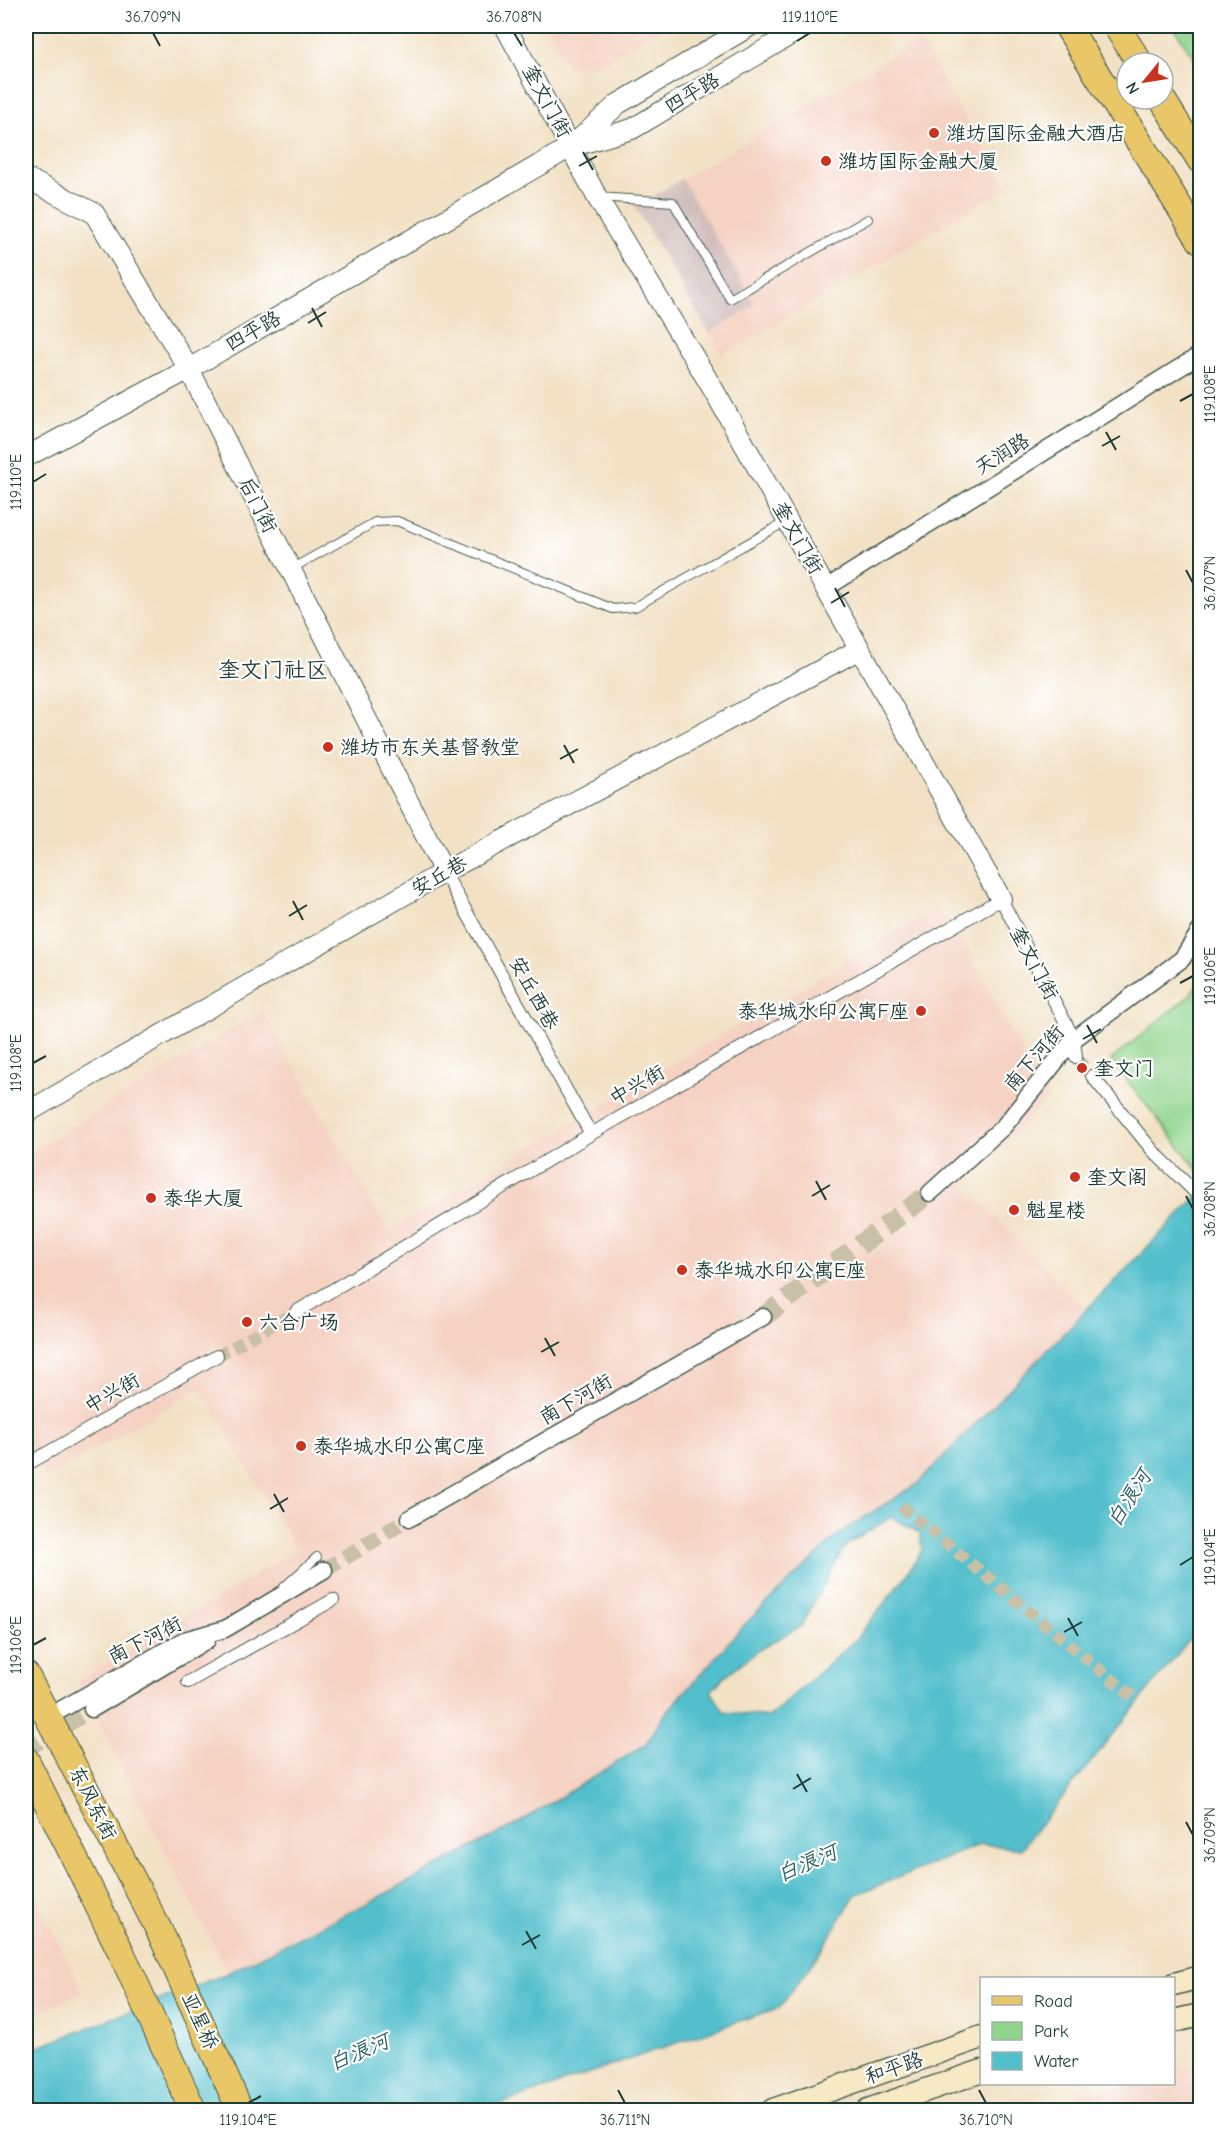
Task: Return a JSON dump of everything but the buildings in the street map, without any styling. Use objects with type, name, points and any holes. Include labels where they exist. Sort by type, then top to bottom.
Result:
[{"type":"main road","points":[[1067,26],[1200,240]]},
{"type":"main road","points":[[1116,26],[1132,51]]},
{"type":"main road","points":[[1169,111],[1200,160]]},
{"type":"main road","name":"东风东街","points":[[26,1674],[160,1932]]},
{"type":"main road","name":"东风东街","points":[[26,1760],[122,1954],[193,2110]]},
{"type":"main road","name":"亚星桥","points":[[160,1932],[240,2110]]},
{"type":"main road","points":[[1175,1983],[1200,1977]]},
{"type":"main road","points":[[1175,2020],[1200,2014]]},
{"type":"main road","name":"和平路","points":[[773,2110],[980,2037]]},
{"type":"main road","name":"和平路","points":[[868,2110],[980,2072]]},
{"type":"street","name":"奎文门街","points":[[506,26],[572,146],[597,197],[713,389],[826,588],[858,650],[1001,899],[1074,1039],[1076,1057]]},
{"type":"street","name":"四平路","points":[[26,457],[189,369],[572,146],[618,104],[750,26]]},
{"type":"street","name":"四平路","points":[[572,146],[632,129],[805,26]]},
{"type":"street","name":"后门街","points":[[26,178],[94,213],[189,369],[444,872]]},
{"type":"street","name":"天润路","points":[[826,588],[1200,355]]},
{"type":"street","name":"安丘巷","points":[[26,1113],[444,872],[858,650]]},
{"type":"street","name":"安丘西巷","points":[[444,872],[591,1134]]},
{"type":"street","name":"中兴街","points":[[296,1312],[591,1134],[1001,899]]},
{"type":"street","name":"南下河街","points":[[930,1194],[1004,1126],[1074,1039],[1182,959],[1200,931]]},
{"type":"street","points":[[1092,1076],[1150,1147],[1200,1196]]},
{"type":"street","name":"南下河街","points":[[410,1518],[763,1317]]},
{"type":"street","name":"中兴街","points":[[26,1465],[217,1356]]},
{"type":"street","name":"南下河街","points":[[48,1717],[184,1640],[225,1629],[261,1607],[321,1563]]},
{"type":"street","points":[[188,1682],[333,1600]]},
{"type":"street","points":[[92,1709],[225,1629]]},
{"type":"lane","points":[[597,197],[673,202],[730,299],[868,219]]},
{"type":"lane","points":[[290,569],[375,522],[397,521],[613,609],[635,607],[788,520]]},
{"type":"shaded area","points":[[546,26],[665,26],[597,67],[568,65]]},
{"type":"shaded area","points":[[919,40],[1007,188],[722,356],[635,207]]},
{"type":"shaded area","points":[[682,179],[755,305],[709,333],[635,207]]},
{"type":"shaded area","points":[[938,908],[962,942],[1048,1098],[965,1186],[1087,1310],[917,1484],[841,1532],[745,1624],[666,1713],[645,1745],[520,1822],[370,1902],[228,1973],[77,1681],[297,1550],[200,1388],[46,1478],[26,1449],[26,1154],[263,1011],[388,1231]]},
{"type":"shaded area","points":[[26,1878],[82,1991],[40,2014],[26,2018]]},
{"type":"shaded area","points":[[1200,2063],[1200,2110],[1020,2110],[1119,2085],[1175,2085],[1175,2070]]},
{"type":"green space","points":[[1173,26],[1200,26],[1200,68]]},
{"type":"green space","points":[[1200,980],[1200,1173],[1111,1060],[1190,995]]},
{"type":"water","name":"白浪河","points":[[1200,1193],[1200,1626],[1021,1849],[981,1844],[855,1895],[820,1952],[780,2007],[484,2110],[26,2110],[26,2052],[228,1973],[370,1902],[520,1822],[645,1745],[666,1713],[745,1624],[841,1532],[917,1484]],"holes":[[[891,1517],[920,1533],[922,1550],[908,1573],[856,1639],[769,1717],[724,1712],[711,1691],[724,1677],[757,1651],[801,1626],[846,1545]]]},
{"type":"tunnel","points":[[1076,1057],[1092,1076]]},
{"type":"tunnel","points":[[763,1317],[930,1193]]},
{"type":"tunnel","points":[[217,1356],[296,1312]]},
{"type":"tunnel","points":[[901,1506],[1133,1697]]},
{"type":"tunnel","points":[[324,1570],[410,1518]]},
{"type":"tunnel","points":[[26,1750],[92,1709]]},
{"type":"place","name":"潍坊国际金融大酒店","points":[[934,133]]},
{"type":"place","name":"潍坊国际金融大厦","points":[[826,161]]},
{"type":"place","name":"潍坊市东关基督教堂","points":[[328,747]]},
{"type":"place","name":"泰华城水印公寓F座","points":[[921,1011]]},
{"type":"place","name":"奎文门","points":[[1082,1068]]},
{"type":"place","name":"奎文阁","points":[[1075,1177]]},
{"type":"place","name":"泰华大厦","points":[[151,1198]]},
{"type":"place","name":"魁星楼","points":[[1014,1210]]},
{"type":"place","name":"泰华城水印公寓E座","points":[[682,1270]]},
{"type":"place","name":"六合广场","points":[[247,1322]]},
{"type":"place","name":"泰华城水印公寓C座","points":[[301,1446]]},
{"type":"district","name":"奎文门社区","points":[[273,670]]}]
